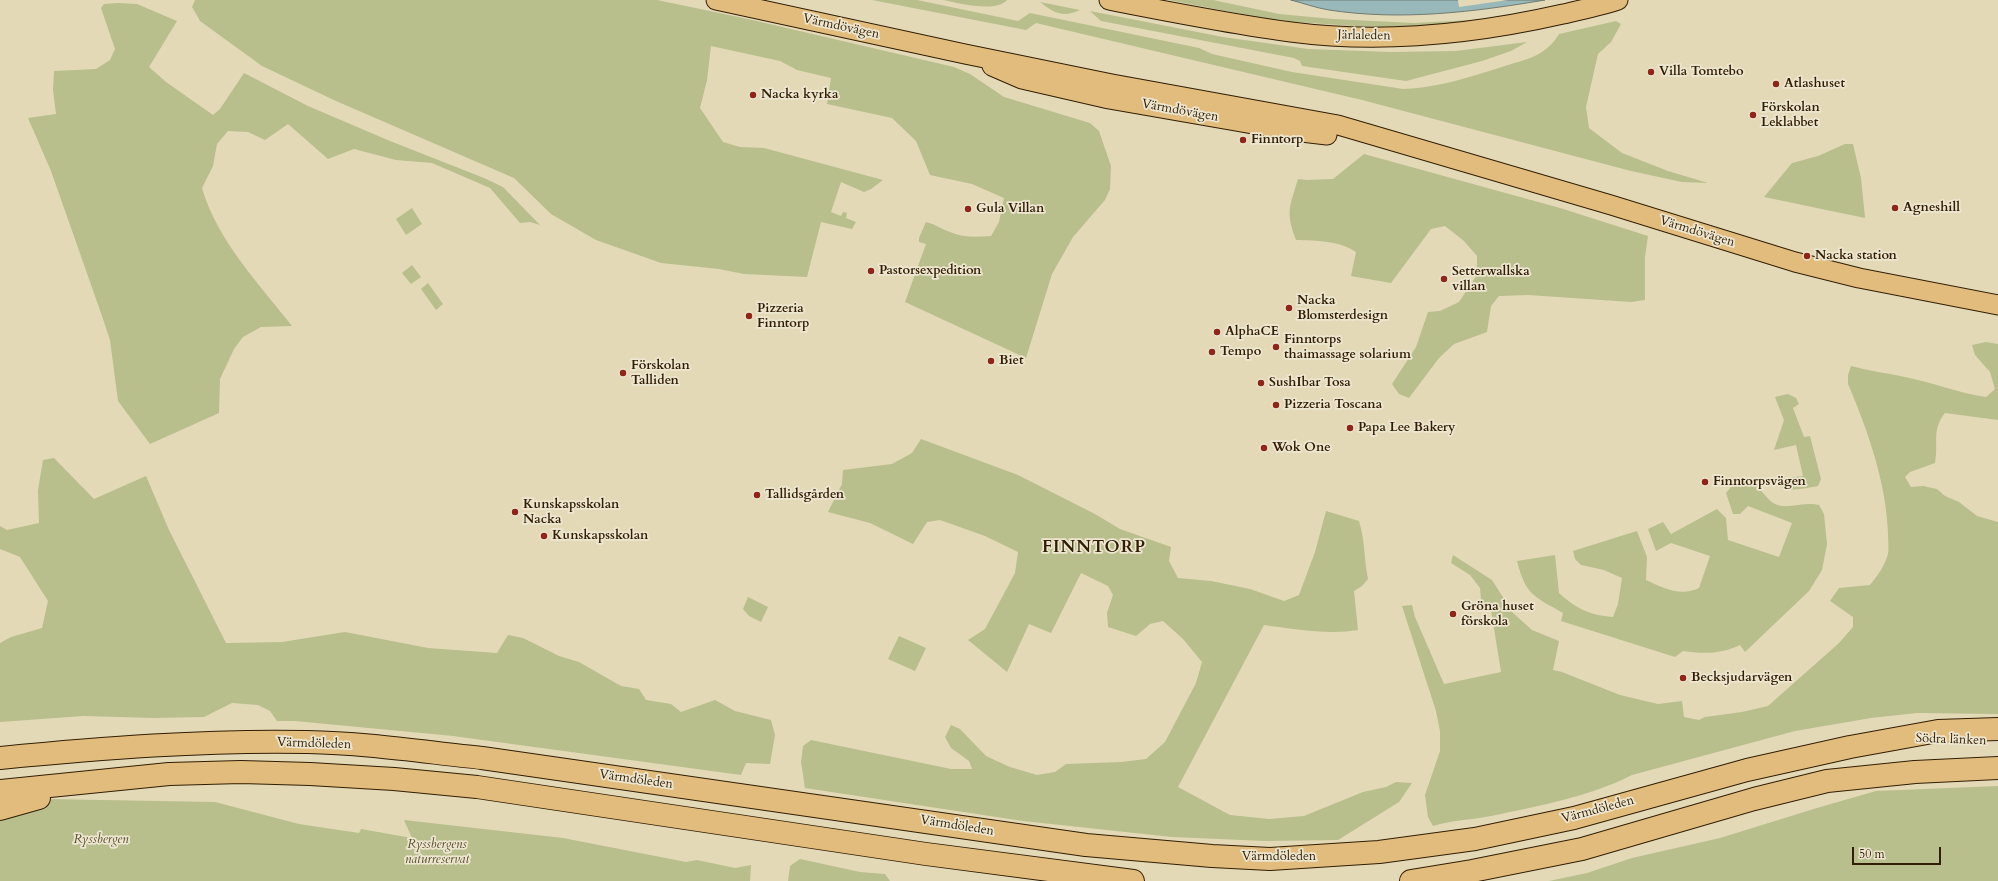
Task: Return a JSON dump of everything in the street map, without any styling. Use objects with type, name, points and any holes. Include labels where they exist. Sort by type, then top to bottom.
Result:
[{"type":"highway","points":[[1904,738],[1938,731],[1998,729]]},
{"type":"highway","name":"Södra länken","points":[[1904,738],[1998,741]]},
{"type":"highway","name":"Värmdöleden","points":[[0,758],[155,745],[308,742],[396,748],[521,764],[1086,846],[1270,859],[1322,857],[1379,852],[1475,839],[1574,818],[1747,770],[1850,747],[1904,738]]},
{"type":"highway","points":[[0,753],[64,752]]},
{"type":"highway","points":[[1410,881],[1472,871],[1582,849],[1754,799],[1827,781],[1915,772],[1998,768]]},
{"type":"highway","points":[[0,792],[164,775],[248,772],[356,777],[477,786],[926,854],[1133,881]]},
{"type":"highway","points":[[0,809],[106,781]]},
{"type":"main road","name":"Värmdövägen","points":[[716,0],[1112,84],[1338,125],[1795,262],[1859,278],[1998,305]]},
{"type":"main road","name":"Järlaleden","points":[[1109,0],[1225,22],[1293,32],[1388,36],[1460,32],[1527,22],[1618,0]]},
{"type":"green space","points":[[195,0],[657,0],[748,19],[954,67],[970,74],[1004,97],[1090,123],[1099,131],[1111,166],[1110,189],[1105,200],[1073,237],[1052,274],[1026,358],[905,302],[926,244],[919,242],[919,238],[926,222],[955,234],[975,237],[991,236],[999,222],[1004,198],[972,184],[930,175],[916,141],[892,118],[827,104],[831,78],[797,70],[780,61],[711,46],[707,80],[700,108],[723,142],[740,147],[764,148],[883,180],[871,189],[864,192],[841,182],[831,212],[841,216],[843,212],[847,213],[846,218],[856,222],[852,229],[821,222],[807,277],[744,274],[719,269],[661,263],[596,240],[551,214],[514,178],[336,101],[262,66],[200,21],[192,7]]},
{"type":"green space","points":[[872,0],[917,0],[1018,21],[1030,13],[1199,48],[1212,54],[1292,72],[1403,89],[1428,87],[1478,75],[1537,55],[1544,51],[1559,34],[1616,21],[1621,24],[1611,42],[1598,54],[1586,107],[1589,128],[1622,153],[1668,171],[1708,183],[1682,182],[1631,171],[1362,100],[1036,23],[1026,30]]},
{"type":"green space","points":[[943,0],[1007,0],[1002,4],[986,7]]},
{"type":"green space","points":[[1168,0],[1213,0],[1279,14],[1333,19],[1414,23],[1491,19],[1566,4],[1542,14],[1414,27],[1372,27],[1278,21]]},
{"type":"green space","points":[[1040,2],[1080,10],[1069,14],[1059,13]]},
{"type":"green space","points":[[104,4],[137,4],[177,21],[149,67],[166,82],[213,115],[220,109],[244,73],[308,106],[503,187],[540,225],[530,222],[520,223],[490,188],[432,163],[396,160],[354,149],[328,159],[288,124],[265,140],[248,132],[228,131],[217,144],[213,166],[202,188],[209,207],[228,243],[253,278],[292,326],[261,327],[243,337],[234,349],[220,379],[219,413],[150,444],[118,401],[110,340],[51,171],[28,118],[56,114],[53,90],[54,71],[96,69],[110,60],[115,49],[101,8]]},
{"type":"green space","points":[[1090,11],[1223,37],[1308,49],[1391,52],[1456,51],[1527,42],[1511,51],[1482,61],[1406,81],[1302,66],[1300,61],[1294,58],[1101,21]]},
{"type":"green space","points":[[1845,144],[1853,144],[1861,178],[1865,218],[1764,197],[1792,163],[1818,156]]},
{"type":"green space","points":[[1364,154],[1560,208],[1648,236],[1645,257],[1645,300],[1631,302],[1528,295],[1499,296],[1491,306],[1487,332],[1454,344],[1439,358],[1409,398],[1399,394],[1392,384],[1416,347],[1428,312],[1440,311],[1459,302],[1477,275],[1477,256],[1464,241],[1445,226],[1431,229],[1391,283],[1351,276],[1356,252],[1349,248],[1335,243],[1296,240],[1291,222],[1290,209],[1298,179],[1333,179]]},
{"type":"green space","points":[[412,208],[422,224],[406,235],[396,219]]},
{"type":"green space","points":[[412,265],[421,277],[411,284],[402,273]]},
{"type":"green space","points":[[428,283],[443,304],[436,310],[421,289]]},
{"type":"green space","points":[[1986,342],[1998,344],[1998,420],[1945,413],[1938,425],[1935,463],[1910,472],[1905,477],[1911,487],[1923,486],[1937,489],[1945,496],[1959,502],[1977,516],[1998,522],[1998,714],[1917,713],[1871,718],[1795,731],[1632,775],[1616,783],[1563,800],[1491,816],[1447,822],[1433,826],[1428,817],[1425,795],[1440,751],[1440,731],[1436,711],[1402,606],[1412,605],[1415,617],[1444,684],[1501,672],[1491,610],[1482,611],[1480,588],[1470,575],[1451,563],[1453,555],[1492,580],[1513,613],[1532,630],[1559,641],[1553,670],[1562,672],[1620,695],[1658,704],[1682,701],[1684,717],[1699,720],[1705,717],[1742,712],[1768,706],[1839,643],[1853,627],[1853,617],[1830,601],[1839,588],[1870,585],[1885,563],[1888,554],[1887,514],[1884,495],[1869,438],[1848,384],[1848,375],[1851,366],[1915,379],[1965,393],[1986,397],[1995,389],[1990,372],[1975,355],[1972,345]]},
{"type":"green space","points":[[1788,394],[1796,398],[1799,404],[1793,408],[1804,437],[1810,436],[1821,479],[1818,486],[1802,489],[1787,489],[1777,485],[1778,479],[1803,476],[1796,445],[1774,450],[1784,420],[1775,397]]},
{"type":"green space","points":[[921,439],[1018,475],[1095,514],[1120,529],[1171,547],[1169,561],[1178,578],[1211,581],[1250,589],[1284,601],[1299,595],[1315,552],[1326,511],[1359,521],[1368,579],[1362,586],[1354,591],[1358,630],[1323,632],[1264,625],[1178,787],[1230,815],[1269,819],[1304,816],[1363,792],[1386,787],[1396,782],[1412,783],[1399,802],[1338,840],[1265,841],[1172,837],[1023,821],[805,788],[801,762],[803,746],[811,740],[951,769],[972,769],[969,761],[951,748],[945,737],[951,725],[960,729],[986,756],[1010,767],[1037,775],[1055,772],[1066,764],[1121,762],[1146,759],[1165,742],[1196,683],[1202,662],[1183,639],[1163,621],[1150,624],[1136,636],[1108,627],[1107,613],[1113,595],[1108,586],[1081,573],[1051,633],[1029,624],[1007,672],[968,640],[985,629],[1015,573],[1018,552],[985,536],[940,520],[927,522],[913,544],[870,523],[828,512],[842,484],[843,470],[892,464],[912,453]]},
{"type":"green space","points":[[54,458],[94,499],[146,476],[169,530],[226,643],[282,642],[345,632],[428,648],[497,653],[508,635],[523,638],[559,656],[579,662],[621,686],[639,689],[646,700],[671,704],[681,712],[715,700],[735,711],[771,720],[775,735],[770,764],[746,763],[741,775],[453,736],[295,721],[277,721],[270,711],[258,705],[232,703],[204,717],[154,718],[83,716],[0,722],[0,643],[11,637],[42,628],[48,601],[20,557],[0,549],[0,526],[7,530],[39,523],[38,490],[43,460]]},
{"type":"green space","points":[[1740,482],[1753,482],[1770,501],[1778,505],[1819,505],[1824,514],[1827,544],[1822,570],[1809,591],[1745,652],[1740,645],[1719,652],[1698,653],[1683,651],[1675,657],[1561,621],[1563,613],[1532,594],[1520,573],[1517,561],[1555,555],[1559,593],[1578,607],[1590,613],[1613,617],[1618,604],[1622,578],[1604,570],[1581,565],[1575,559],[1573,551],[1637,531],[1647,557],[1646,580],[1679,592],[1692,591],[1699,588],[1710,556],[1671,543],[1656,551],[1648,529],[1663,522],[1671,534],[1717,509],[1726,518],[1728,540],[1779,557],[1792,523],[1748,506],[1740,514],[1733,514],[1726,493],[1731,487]]},
{"type":"green space","points":[[748,597],[768,607],[761,622],[749,616],[743,609]]},
{"type":"green space","points":[[899,636],[926,648],[915,671],[888,659]]},
{"type":"green space","points":[[1998,786],[1998,881],[1549,881],[1587,873],[1632,858],[1720,838],[1876,791]]},
{"type":"green space","name":"Ryssbergen","points":[[46,799],[215,802],[299,824],[359,833],[361,829],[412,838],[404,820],[563,838],[686,862],[697,860],[735,868],[751,865],[750,881],[0,881],[0,813]]},
{"type":"green space","points":[[800,859],[860,872],[885,874],[890,881],[788,881],[790,866]]},
{"type":"water","points":[[1291,0],[1545,0],[1437,14],[1383,15],[1329,10]]},
{"type":"pier","points":[[1458,0],[1508,0],[1459,7]]},
{"type":"place","name":"Villa Tomtebo","points":[[1651,72]]},
{"type":"place","name":"Atlashuset","points":[[1776,84]]},
{"type":"place","name":"Nacka kyrka","points":[[753,95]]},
{"type":"place","name":"Förskolan Leklabbet","points":[[1753,115]]},
{"type":"place","name":"Finntorp","points":[[1243,140]]},
{"type":"place","name":"Agneshill","points":[[1895,208]]},
{"type":"place","name":"Gula Villan","points":[[968,209]]},
{"type":"place","name":"Nacka station","points":[[1807,256]]},
{"type":"place","name":"Pastorsexpedition","points":[[871,271]]},
{"type":"place","name":"Setterwallska villan","points":[[1444,279]]},
{"type":"place","name":"Nacka Blomsterdesign","points":[[1289,308]]},
{"type":"place","name":"Pizzeria Finntorp","points":[[749,316]]},
{"type":"place","name":"AlphaCE","points":[[1217,332]]},
{"type":"place","name":"Finntorps thaimassage solarium","points":[[1276,347]]},
{"type":"place","name":"Tempo","points":[[1212,352]]},
{"type":"place","name":"Biet","points":[[991,361]]},
{"type":"place","name":"Förskolan Talliden","points":[[623,373]]},
{"type":"place","name":"SushIbar Tosa","points":[[1261,383]]},
{"type":"place","name":"Pizzeria Toscana","points":[[1276,405]]},
{"type":"place","name":"Papa Lee Bakery","points":[[1350,428]]},
{"type":"place","name":"Wok One","points":[[1264,448]]},
{"type":"place","name":"Finntorpsvägen","points":[[1705,482]]},
{"type":"place","name":"Tallidsgården","points":[[757,495]]},
{"type":"place","name":"Kunskapsskolan Nacka","points":[[515,512]]},
{"type":"place","name":"Kunskapsskolan","points":[[544,536]]},
{"type":"place","name":"Gröna huset förskola","points":[[1453,614]]},
{"type":"place","name":"Becksjudarvägen","points":[[1683,678]]},
{"type":"district","name":"FINNTORP","points":[[1094,548]]},
{"type":"park label","name":"Ryssbergens naturreservat","points":[[437,852]]}]
